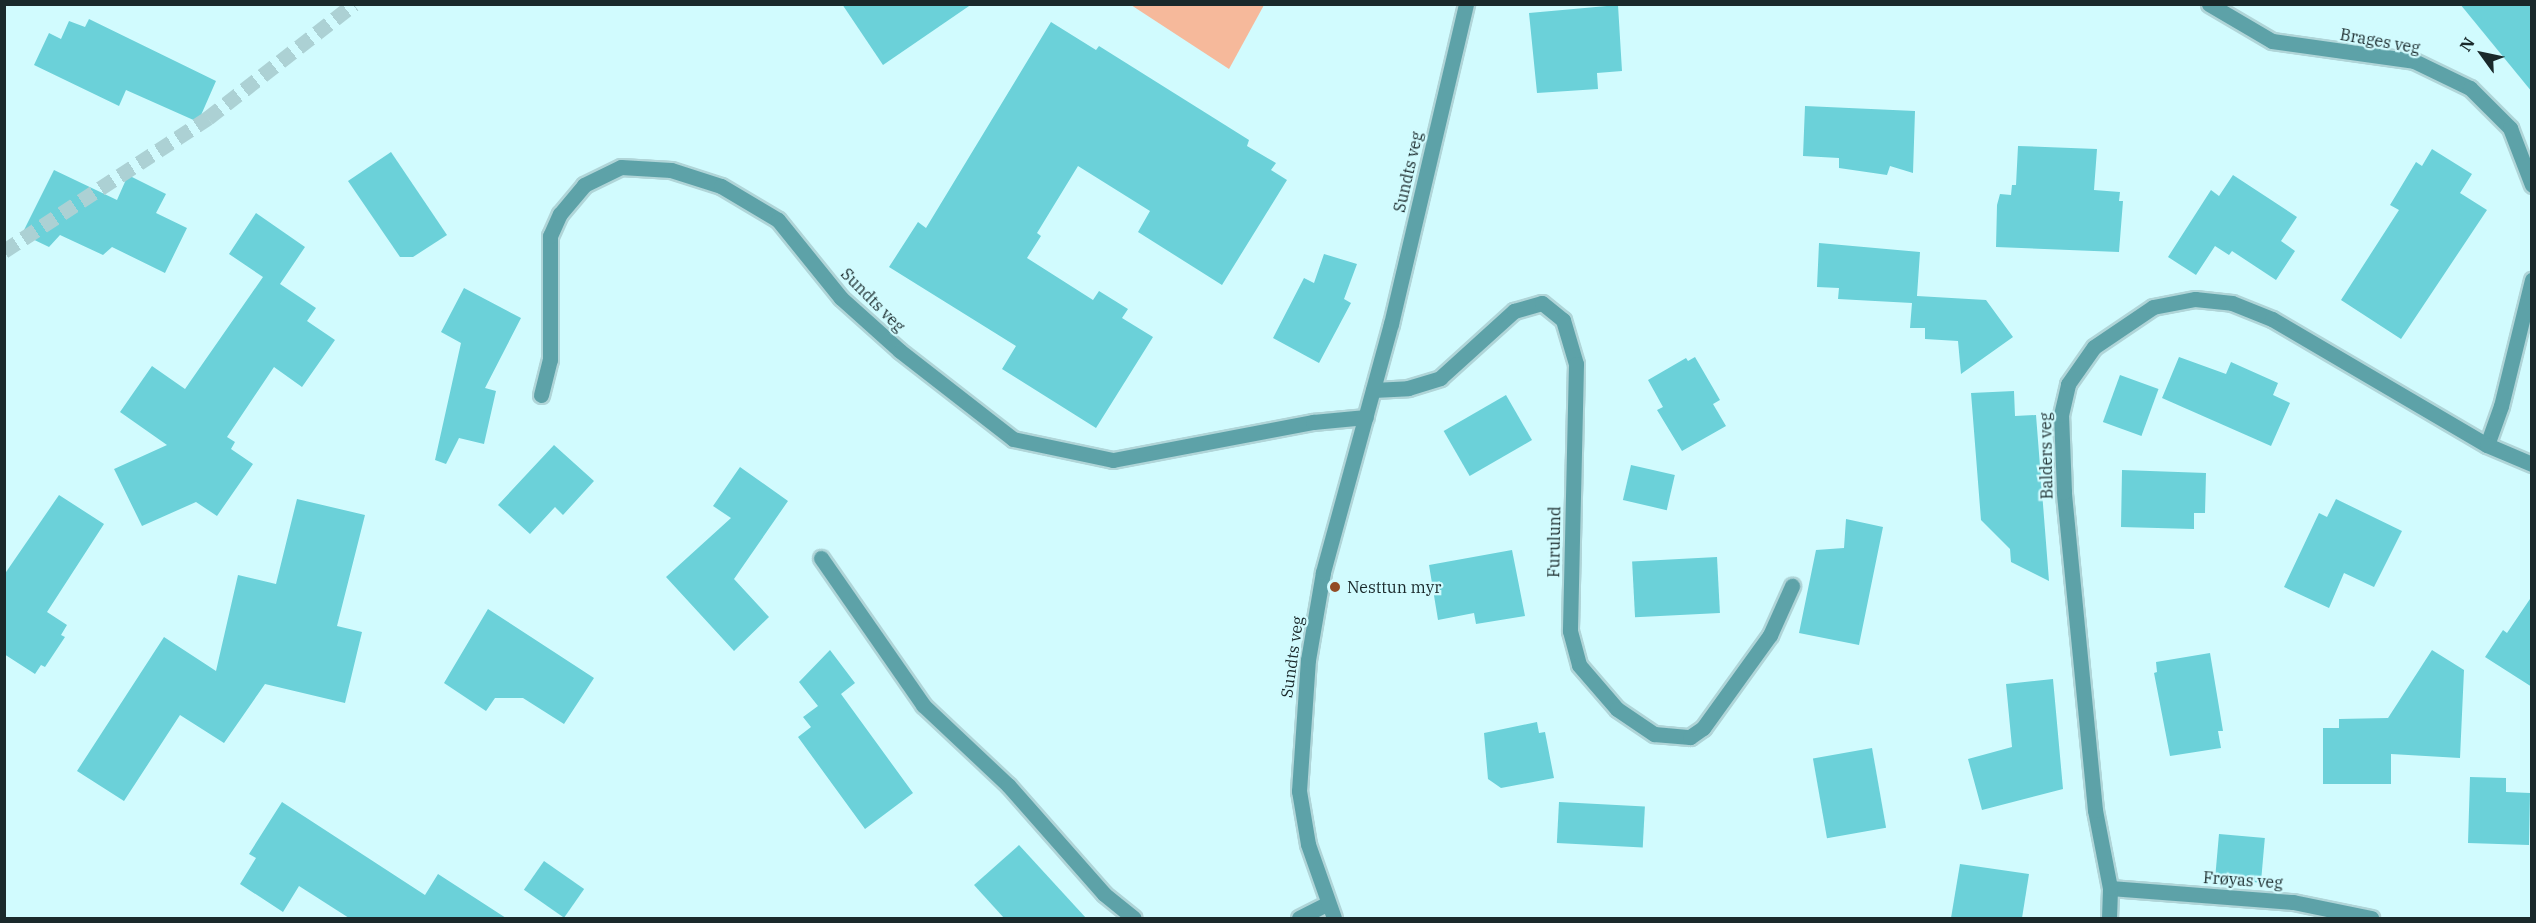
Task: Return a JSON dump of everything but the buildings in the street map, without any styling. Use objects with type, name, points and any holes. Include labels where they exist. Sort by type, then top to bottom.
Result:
[{"type":"street","name":"Sundts veg","points":[[1334,918],[1327,904],[1308,844],[1299,791],[1301,720],[1323,572],[1374,390],[1466,4]]},
{"type":"street","name":"Brages veg","points":[[2209,4],[2272,41],[2414,62],[2470,88],[2510,128],[2532,185]]},
{"type":"street","name":"Sundts veg","points":[[541,395],[550,360],[550,236],[560,214],[584,185],[621,166],[671,170],[721,186],[778,220],[842,298],[900,351],[1013,439],[1113,460],[1313,422],[1366,417]]},
{"type":"street","points":[[2487,445],[2501,406],[2532,280]]},
{"type":"street","name":"Balders veg","points":[[2109,918],[2110,888],[2095,810],[2064,492],[2061,415],[2068,384],[2094,347],[2153,307],[2195,299],[2232,303],[2271,319],[2487,445],[2532,464]]},
{"type":"street","name":"Furulund","points":[[1374,390],[1408,388],[1440,378],[1514,311],[1542,303],[1563,320],[1576,364],[1570,631],[1579,665],[1617,709],[1654,734],[1690,737],[1703,728],[1770,635],[1792,586]]},
{"type":"street","points":[[821,558],[923,705],[1008,785],[1104,894],[1134,918]]},
{"type":"street","name":"Frøyas veg","points":[[2110,888],[2294,902],[2371,918]]},
{"type":"street","points":[[1299,918],[1327,904]]},
{"type":"shaded area","points":[[1131,5],[1264,5],[1229,69]]},
{"type":"tunnel","points":[[4,251],[208,118],[354,4]]},
{"type":"place","name":"Nesttun myr","points":[[1335,587]]}]
